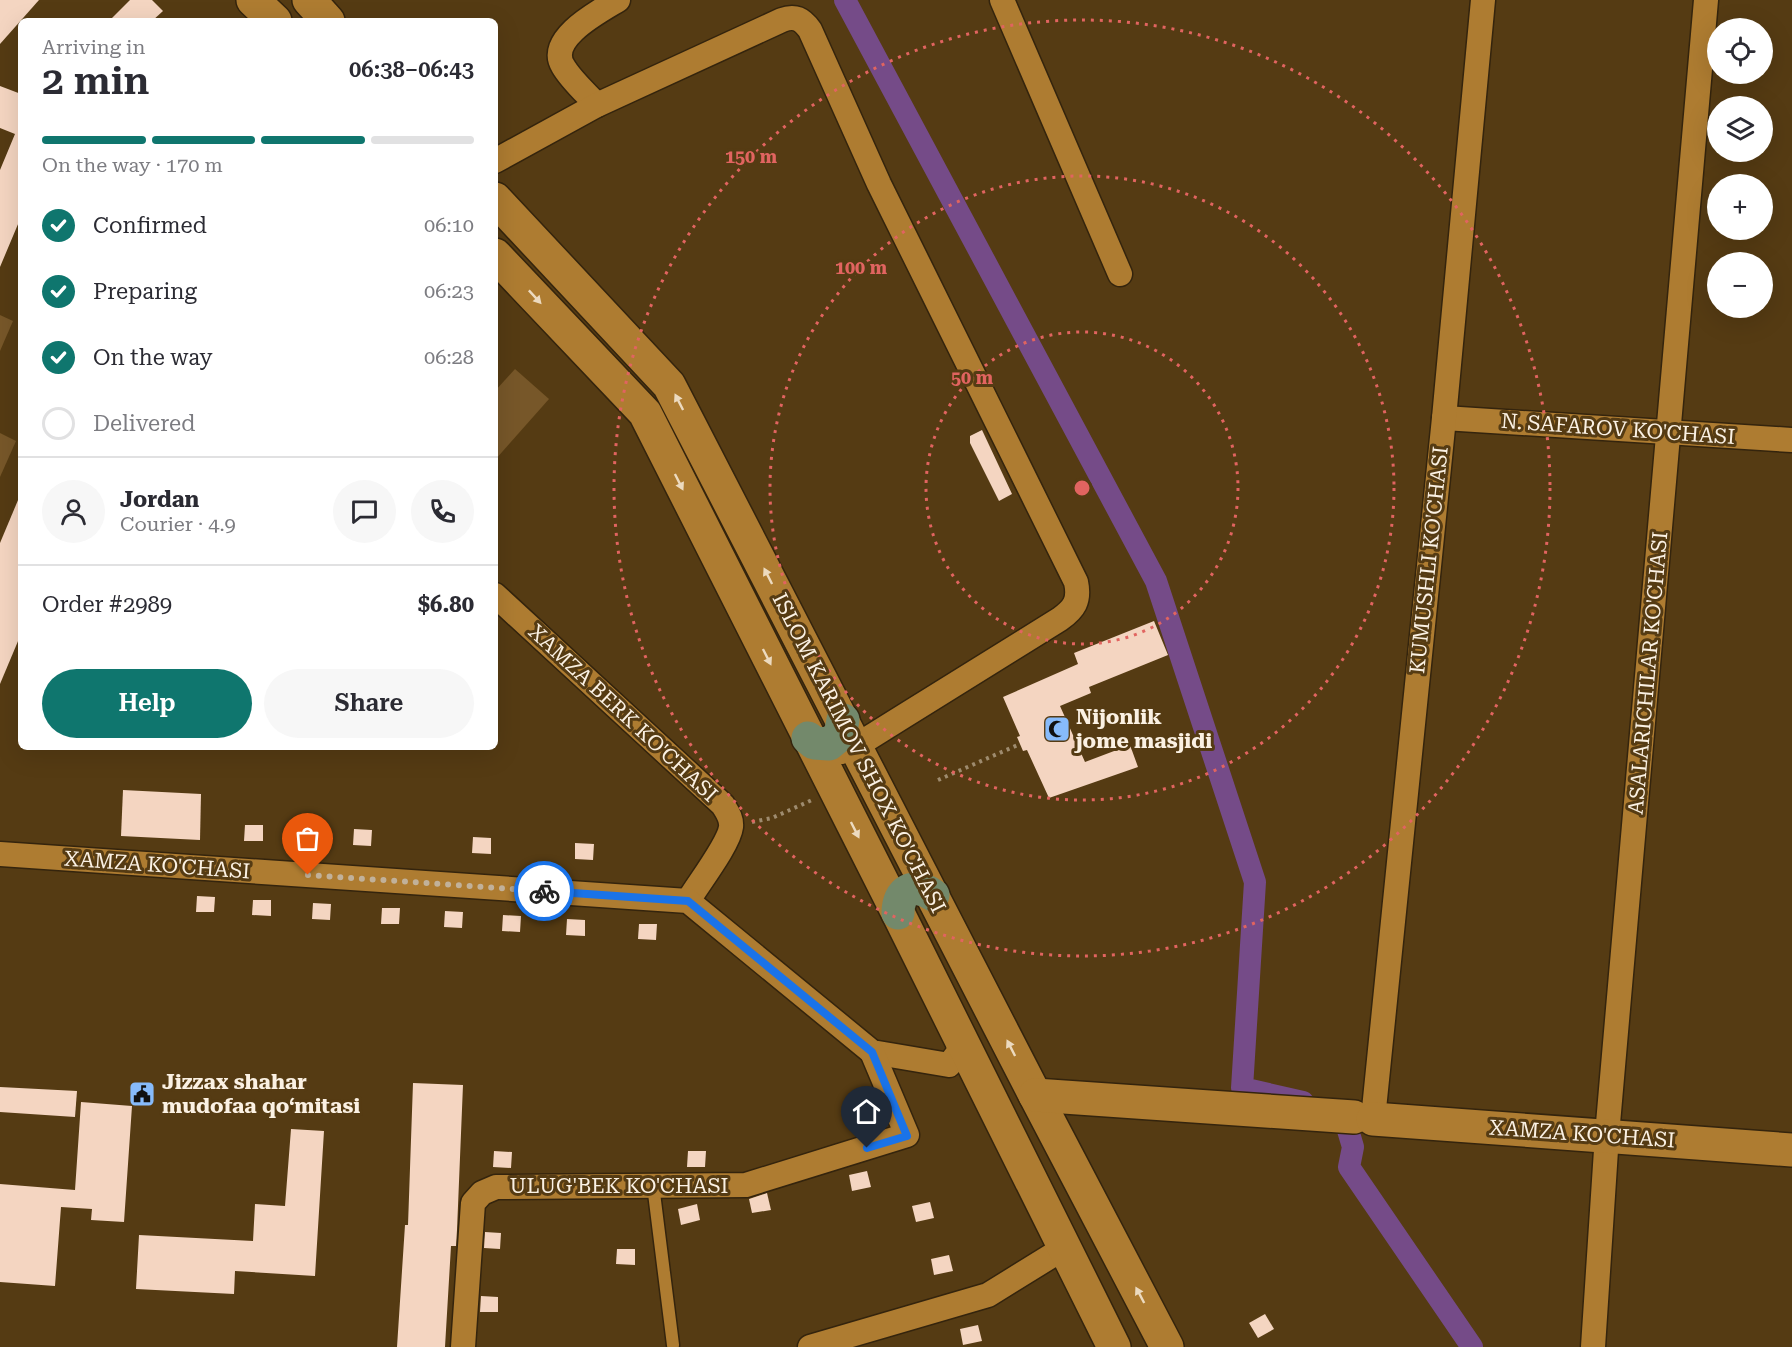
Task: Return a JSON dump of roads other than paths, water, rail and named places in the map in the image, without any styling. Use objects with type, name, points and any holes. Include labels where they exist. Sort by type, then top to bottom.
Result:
[{"type":"main road","points":[[253,0],[272,18]]},
{"type":"main road","points":[[309,0],[325,18]]},
{"type":"main road","name":"ISLOM KARIMOV SHOX KO'CHASI","points":[[498,202],[669,385],[1167,1347]]},
{"type":"main road","name":"ISLOM KARIMOV SHOX KO'CHASI","points":[[498,258],[645,413],[1114,1347]]},
{"type":"main road","points":[[821,763],[814,742],[829,744],[840,735],[849,733]]},
{"type":"main road","points":[[898,913],[898,903],[908,891],[916,888],[924,889],[933,895]]},
{"type":"main road","name":"XAMZA KO'CHASI","points":[[1035,1095],[1792,1150]]},
{"type":"street","points":[[597,105],[562,65],[560,55],[562,44],[585,20],[618,0]]},
{"type":"street","points":[[1002,0],[1120,274]]},
{"type":"street","name":"KUMUSHLI KO'CHASI","points":[[1354,1117],[1444,418],[1483,0]]},
{"type":"street","name":"ASALARICHILAR KO'CHASI","points":[[1593,1347],[1607,1135],[1706,0]]},
{"type":"street","points":[[498,159],[597,105],[789,17],[797,17],[810,30],[879,184],[1076,582],[1078,592],[1077,601],[1071,611],[849,733]]},
{"type":"street","name":"N. SAFAROV KO'CHASI","points":[[1444,418],[1792,440]]},
{"type":"street","name":"XAMZA BERK KO'CHASI","points":[[498,598],[723,805],[730,816],[731,826],[727,838],[688,901]]},
{"type":"street","name":"XAMZA KO'CHASI","points":[[0,854],[688,901]]},
{"type":"street","points":[[688,901],[872,1052],[949,1065],[958,1053],[960,1039]]},
{"type":"street","name":"ULUG'BEK KO'CHASI","points":[[464,1347],[473,1203],[482,1193],[496,1187],[746,1185],[907,1136],[872,1052]]},
{"type":"street","points":[[810,1347],[988,1295],[1064,1248]]},
{"type":"lane","points":[[653,1185],[673,1345]]},
{"type":"waterway","points":[[845,0],[1156,581],[1255,882],[1242,1088],[1303,1102]]},
{"type":"waterway","points":[[1336,1109],[1342,1110],[1353,1147],[1349,1167],[1472,1347]]},
{"type":"place","name":"Nijonlik jome masjidi","points":[[1057,729]]},
{"type":"place","name":"Jizzax shahar mudofaa qoʻmitasi","points":[[142,1094]]}]
